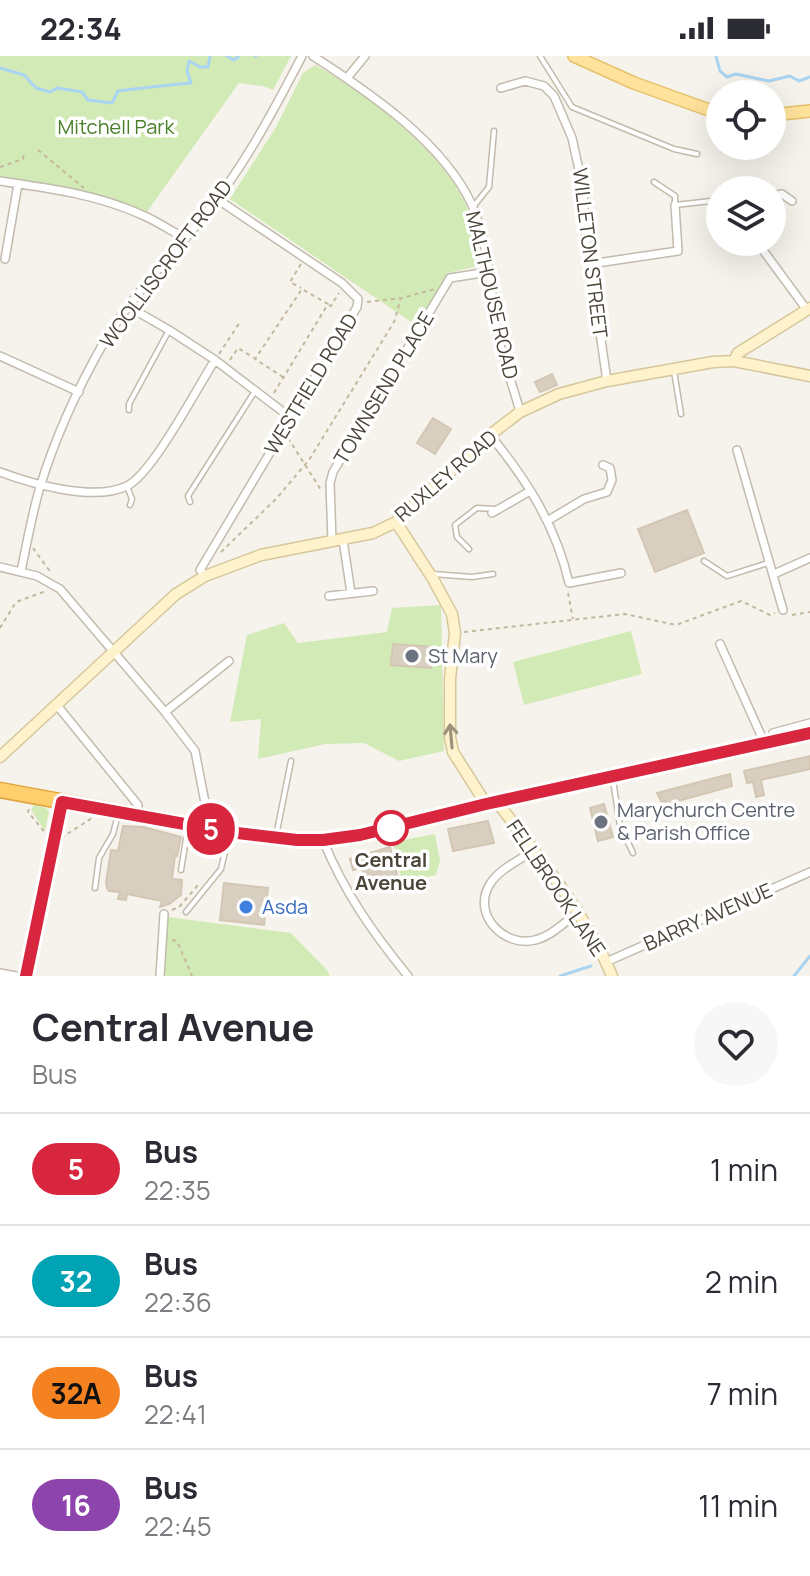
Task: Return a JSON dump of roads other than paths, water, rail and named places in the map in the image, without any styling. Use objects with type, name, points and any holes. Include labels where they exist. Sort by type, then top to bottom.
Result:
[{"type":"highway","points":[[0,790],[229,832],[323,840],[360,835],[799,733]]},
{"type":"main road","points":[[574,56],[634,83],[706,109]]},
{"type":"main road","points":[[786,114],[810,111]]},
{"type":"street","name":"WOOLLISCROFT ROAD","points":[[21,571],[40,487],[79,392],[105,341],[217,199],[264,128],[302,56]]},
{"type":"street","name":"MALTHOUSE ROAD","points":[[313,56],[347,78],[428,144],[448,167],[473,207],[483,240],[498,335],[520,412]]},
{"type":"street","points":[[347,78],[365,56]]},
{"type":"street","name":"WILLETON STREET","points":[[501,88],[511,81],[531,81],[549,89],[567,126],[583,188],[590,264],[607,381]]},
{"type":"street","points":[[567,126],[577,123]]},
{"type":"street","points":[[0,181],[88,196],[143,215],[184,238]]},
{"type":"street","points":[[5,259],[18,184]]},
{"type":"street","points":[[786,197],[792,201]]},
{"type":"street","name":"WESTFIELD ROAD","points":[[205,576],[200,570],[358,302],[351,290],[217,199]]},
{"type":"street","points":[[590,264],[678,251],[675,205]]},
{"type":"street","points":[[734,361],[738,353],[808,309],[768,256]]},
{"type":"street","name":"TOWNSEND PLACE","points":[[351,593],[331,504],[333,472],[450,278],[488,272]]},
{"type":"street","points":[[129,307],[215,360],[291,418]]},
{"type":"street","points":[[0,356],[79,392]]},
{"type":"street","points":[[0,472],[40,487],[75,491],[103,491],[127,486],[149,465],[215,360]]},
{"type":"street","name":"RUXLEY ROAD","points":[[0,757],[176,594],[205,576],[261,555],[373,533],[396,522],[490,435],[520,412],[559,394],[607,381],[734,361],[810,376]]},
{"type":"street","points":[[490,435],[514,465],[561,548],[569,583],[568,593]]},
{"type":"street","points":[[737,450],[783,610]]},
{"type":"street","points":[[547,521],[584,499],[607,492],[612,480],[610,468],[603,465]]},
{"type":"street","points":[[495,512],[530,491]]},
{"type":"street","points":[[396,522],[430,574]]},
{"type":"street","points":[[774,574],[810,558]]},
{"type":"street","points":[[0,567],[21,571],[57,587],[165,712],[195,751],[210,828]]},
{"type":"street","points":[[569,583],[621,573]]},
{"type":"street","name":"FELLBROOK LANE","points":[[430,574],[452,614],[455,633],[450,679],[453,752],[491,803],[534,850],[577,913],[612,976]]},
{"type":"street","points":[[329,596],[373,591]]},
{"type":"street","points":[[720,644],[769,738]]},
{"type":"street","points":[[165,712],[229,661]]},
{"type":"street","points":[[56,704],[138,805],[137,816]]},
{"type":"street","points":[[799,733],[810,723]]},
{"type":"street","points":[[26,976],[62,802]]},
{"type":"street","points":[[323,840],[332,864],[367,925],[408,976]]},
{"type":"street","points":[[534,850],[499,874],[489,885],[485,898],[490,923],[498,933],[525,942],[540,939],[577,913]]},
{"type":"street","name":"BARRY AVENUE","points":[[606,962],[810,872]]},
{"type":"street","points":[[160,976],[164,914]]},
{"type":"street","points":[[0,973],[16,976]]},
{"type":"lane","points":[[540,56],[572,107],[674,149],[697,154]]},
{"type":"lane","points":[[473,207],[489,187],[494,131]]},
{"type":"lane","points":[[654,182],[675,196],[675,205],[706,202]]},
{"type":"lane","points":[[129,410],[129,404],[169,330]]},
{"type":"lane","points":[[674,369],[681,414]]},
{"type":"lane","points":[[190,502],[188,496],[255,391]]},
{"type":"lane","points":[[127,486],[132,499],[130,505]]},
{"type":"lane","points":[[469,549],[457,537],[455,525],[477,508],[490,507],[495,512]]},
{"type":"lane","points":[[704,561],[727,576],[770,562]]},
{"type":"lane","points":[[430,574],[472,577],[493,574]]},
{"type":"lane","points":[[276,838],[291,761]]},
{"type":"lane","points":[[612,778],[620,826],[633,853]]},
{"type":"lane","points":[[95,888],[99,858],[113,834],[118,812]]},
{"type":"lane","points":[[181,870],[189,825]]},
{"type":"lane","points":[[186,912],[221,869],[229,832]]},
{"type":"waterway","points":[[0,68],[24,75],[36,88],[50,92],[57,88],[82,92],[88,100],[112,103],[118,91],[191,83],[187,71],[189,61],[200,67],[208,67],[210,56]]},
{"type":"waterway","points":[[227,56],[234,60],[239,56]]},
{"type":"waterway","points":[[716,56],[720,71],[727,77],[736,74],[769,81],[790,76],[799,81],[810,77]]},
{"type":"waterway","points":[[794,976],[810,956]]},
{"type":"waterway","points":[[560,976],[591,966]]},
{"type":"place","name":"St Mary","points":[[412,656]]},
{"type":"place","name":"Marychurch Centre & Parish Office","points":[[601,822]]},
{"type":"place","name":"Central Avenue","points":[[391,828]]},
{"type":"place","name":"Asda","points":[[246,907]]},
{"type":"park label","name":"Mitchell Park","points":[[116,127]]}]
